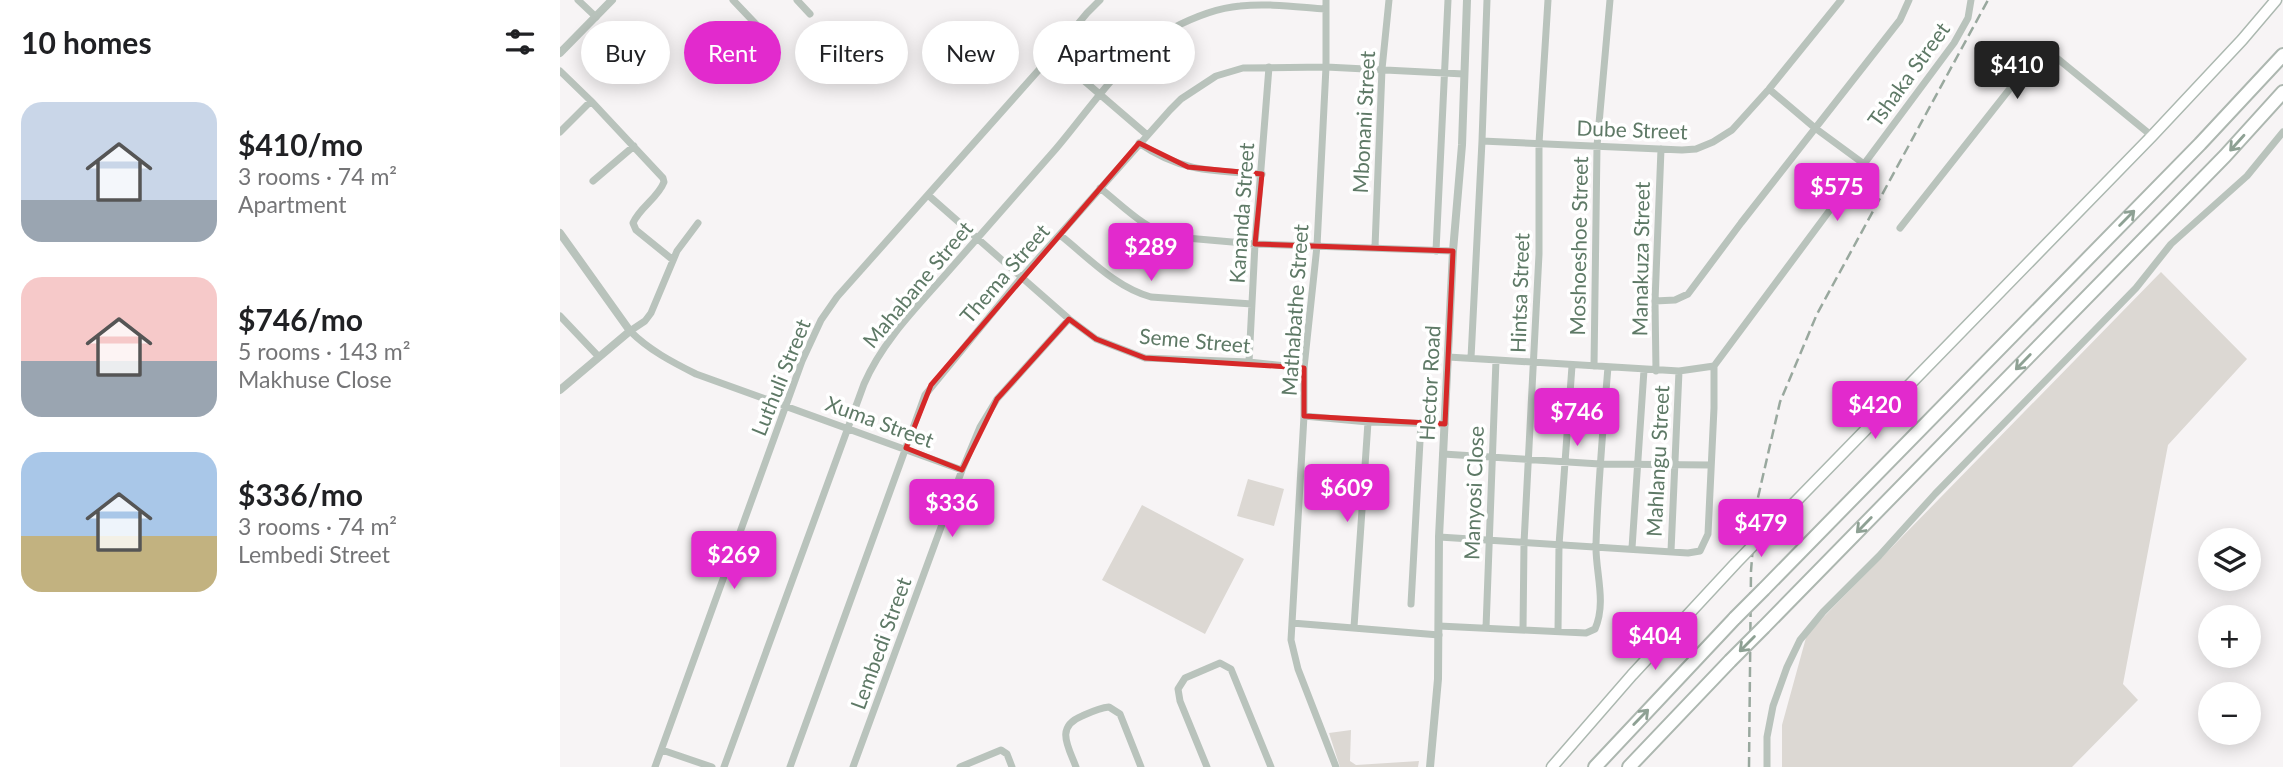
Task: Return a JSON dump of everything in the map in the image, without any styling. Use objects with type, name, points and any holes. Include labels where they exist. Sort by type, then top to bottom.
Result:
[{"type":"highway","points":[[1595,767],[1735,618],[2235,108],[2283,55]]},
{"type":"highway","points":[[1629,767],[2225,156],[2283,92]]},
{"type":"main road","points":[[1552,767],[1632,674],[1735,564],[2152,136],[2276,0]]},
{"type":"street","points":[[578,0],[596,17]]},
{"type":"street","points":[[560,53],[612,0]]},
{"type":"street","points":[[733,0],[753,21]]},
{"type":"street","points":[[797,0],[810,13]]},
{"type":"street","name":"Luthuli Street","points":[[1080,21],[1100,0]]},
{"type":"street","name":"Mbonani Street","points":[[1375,247],[1382,69],[1389,0]]},
{"type":"street","points":[[1436,251],[1448,0]]},
{"type":"street","name":"Hector Road","points":[[1430,767],[1438,679],[1439,537],[1453,251],[1462,145],[1467,0]]},
{"type":"street","name":"Hector Road","points":[[1471,358],[1487,0]]},
{"type":"street","name":"Hintsa Street","points":[[1523,630],[1524,543],[1539,254],[1539,143],[1548,0]]},
{"type":"street","name":"Moshoeshoe Street","points":[[1594,366],[1597,146],[1610,0]]},
{"type":"street","name":"Dube Street","points":[[1482,141],[1696,149],[1732,130],[1841,0]]},
{"type":"street","points":[[1655,302],[1682,298],[1688,294],[1900,20],[1909,0]]},
{"type":"street","name":"Tshaka Street","points":[[1714,366],[1958,37],[1968,18],[1970,0]]},
{"type":"street","name":"Mathabathe Street","points":[[1325,4],[1326,67],[1317,246],[1304,368],[1304,416],[1292,640],[1295,660],[1336,767]]},
{"type":"street","name":"Mahabane Street","points":[[724,767],[864,384],[877,357],[905,320],[1133,57],[1149,43],[1168,30],[1205,14],[1240,6],[1325,4]]},
{"type":"street","points":[[1900,228],[2038,53],[2045,52],[2058,59],[2152,136]]},
{"type":"street","name":"Kananda Street","points":[[1249,362],[1269,67]]},
{"type":"street","name":"Thema Street","points":[[790,767],[920,407],[931,385],[1146,134],[1181,99],[1216,76],[1244,68],[1326,67],[1464,74]]},
{"type":"street","points":[[560,71],[657,170],[664,182],[634,219],[633,226],[673,260]]},
{"type":"street","name":"Luthuli Street","points":[[656,767],[786,405],[821,320],[837,297],[1033,77]]},
{"type":"street","points":[[1087,84],[1146,134]]},
{"type":"street","points":[[1769,89],[1815,128],[1864,164]]},
{"type":"street","points":[[560,132],[591,101]]},
{"type":"street","points":[[1767,767],[1767,737],[1773,706],[1800,640],[1823,612],[1935,494],[2136,288],[2171,244],[2247,176],[2283,132]]},
{"type":"street","points":[[1139,143],[1157,155],[1188,167],[1262,174]]},
{"type":"street","points":[[593,181],[634,146]]},
{"type":"street","name":"Manakuza Street","points":[[1656,371],[1655,302],[1661,149]]},
{"type":"street","points":[[1100,188],[1145,224],[1164,235],[1255,244],[1453,251]]},
{"type":"street","name":"Seme Street","points":[[928,195],[1021,278],[1096,339],[1145,358],[1249,362],[1304,368]]},
{"type":"street","points":[[560,390],[645,321],[651,313],[673,260],[698,223]]},
{"type":"street","points":[[561,235],[630,331],[662,356],[696,374],[786,405]]},
{"type":"street","points":[[1060,235],[1114,279],[1135,292],[1151,297],[1252,304]]},
{"type":"street","points":[[560,316],[599,357]]},
{"type":"street","name":"Lembedi Street","points":[[853,767],[980,427],[997,399],[1069,319]]},
{"type":"street","points":[[1439,537],[1694,552],[1700,551],[1707,540],[1714,366],[1679,372],[1448,357]]},
{"type":"street","name":"Manyosi Close","points":[[1486,628],[1496,360]]},
{"type":"street","points":[[1558,631],[1559,545],[1572,366]]},
{"type":"street","points":[[1292,623],[1439,631],[1486,628],[1586,633],[1595,629],[1599,613],[1600,584],[1596,548],[1608,367]]},
{"type":"street","points":[[1632,548],[1644,370]]},
{"type":"street","name":"Mahlangu Street","points":[[1671,551],[1679,372]]},
{"type":"street","name":"Xuma Street","points":[[786,405],[962,470]]},
{"type":"street","points":[[1304,416],[1368,422],[1445,424]]},
{"type":"street","points":[[1354,627],[1368,422]]},
{"type":"street","name":"Hector Road","points":[[1411,604],[1421,423]]},
{"type":"street","points":[[1443,454],[1600,464],[1710,465]]},
{"type":"street","points":[[1207,767],[1180,701],[1178,689],[1185,678],[1216,664],[1228,665],[1233,673],[1271,767]]},
{"type":"street","points":[[1076,767],[1067,742],[1066,730],[1074,719],[1102,708],[1115,709],[1120,714],[1141,767]]},
{"type":"street","points":[[662,750],[712,767]]},
{"type":"street","points":[[960,767],[1001,750],[1007,754],[1012,767]]},
{"type":"highlighted area","points":[[1139,143],[1188,167],[1262,174],[1255,244],[1453,251],[1445,424],[1304,416],[1304,368],[1145,358],[1096,339],[1069,319],[997,399],[962,470],[906,448],[931,385]]},
{"type":"shaded area","points":[[2161,272],[2247,359],[2168,445],[2123,684],[2138,700],[2072,767],[1782,767],[1782,725],[1807,634]]},
{"type":"shaded area","points":[[1248,479],[1284,489],[1274,526],[1237,516]]},
{"type":"shaded area","points":[[1142,505],[1244,559],[1205,634],[1102,580]]},
{"type":"shaded area","points":[[1351,730],[1350,761],[1356,765],[1419,761],[1418,767],[1340,767],[1329,733]]},
{"type":"railway","points":[[1749,767],[1751,571],[1756,506],[1780,402],[1817,314],[1988,0]]}]
